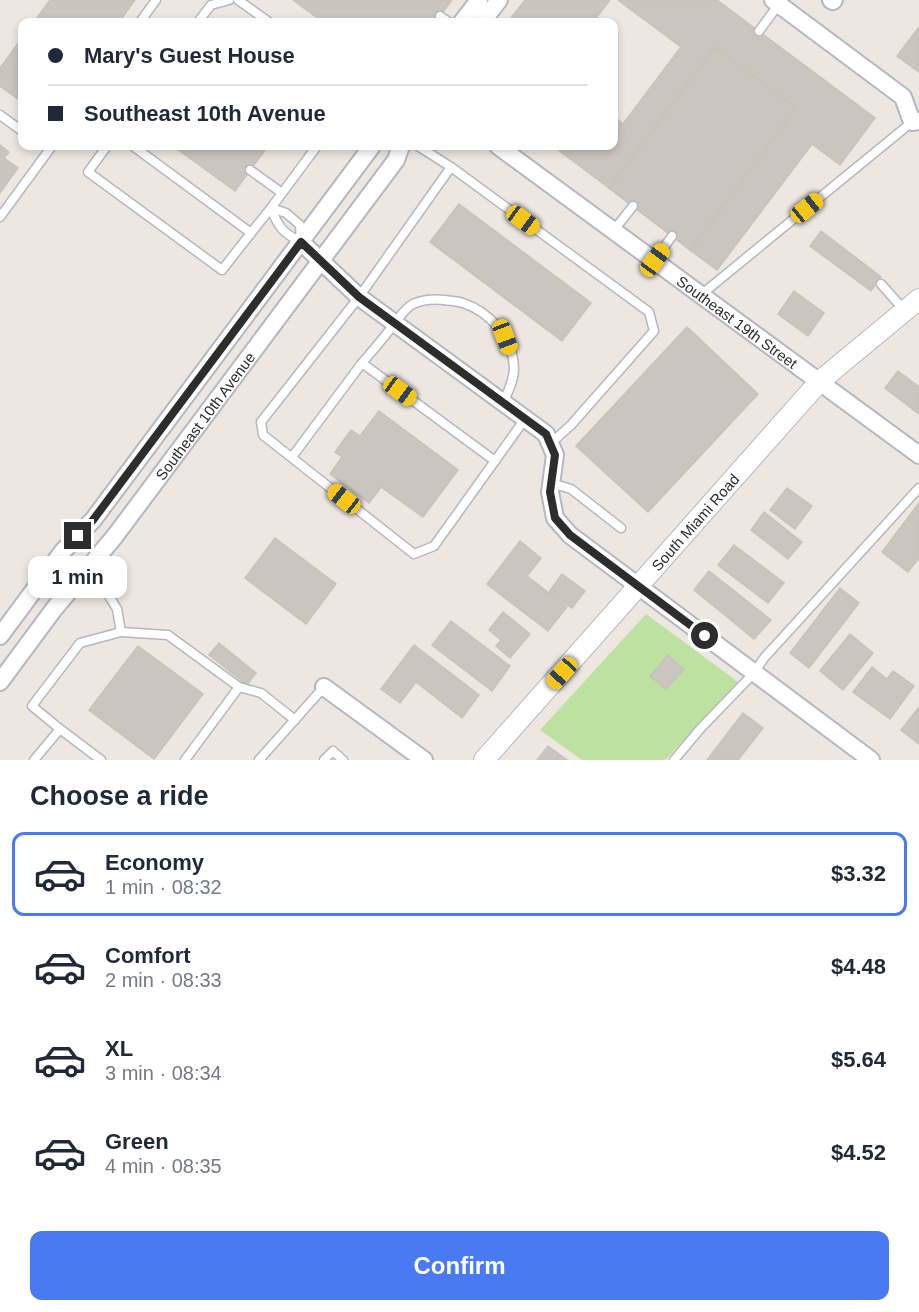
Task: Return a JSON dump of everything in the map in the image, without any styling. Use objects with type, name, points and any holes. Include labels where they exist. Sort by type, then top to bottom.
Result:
[{"type":"street","points":[[465,18],[479,0]]},
{"type":"street","points":[[485,18],[499,0]]},
{"type":"street","points":[[776,2],[903,97],[916,122]]},
{"type":"street","name":"Southeast 10th Avenue","points":[[0,636],[63,551],[93,520],[369,150]]},
{"type":"street","name":"Southeast 10th Avenue","points":[[0,682],[54,609],[115,536],[396,160],[400,150]]},
{"type":"street","name":"Southeast 19th Street","points":[[504,150],[919,455]]},
{"type":"street","points":[[301,242],[359,297],[546,434],[555,455],[550,492],[555,518],[570,535],[871,760]]},
{"type":"street","name":"South Miami Road","points":[[484,760],[820,381],[912,305]]},
{"type":"street","points":[[222,347],[243,364]]},
{"type":"street","points":[[324,687],[424,760]]},
{"type":"lane","points":[[143,18],[156,0]]},
{"type":"lane","points":[[201,18],[211,5],[229,0]]},
{"type":"lane","points":[[238,0],[263,18]]},
{"type":"lane","points":[[759,31],[776,2]]},
{"type":"lane","points":[[0,115],[18,128]]},
{"type":"lane","points":[[702,294],[916,122]]},
{"type":"lane","points":[[0,217],[45,150]]},
{"type":"lane","points":[[104,150],[88,172],[222,270],[313,150]]},
{"type":"lane","points":[[138,150],[251,233]]},
{"type":"lane","points":[[424,150],[649,312],[654,331],[571,425],[550,444]]},
{"type":"lane","points":[[450,167],[359,297],[261,422],[263,435],[414,554],[434,546],[525,419]]},
{"type":"lane","points":[[250,170],[282,193]]},
{"type":"lane","points":[[614,230],[633,206]]},
{"type":"lane","points":[[271,208],[286,213],[300,225],[301,242],[290,237],[277,224],[271,208]]},
{"type":"lane","points":[[655,260],[672,236]]},
{"type":"lane","points":[[881,284],[912,305]]},
{"type":"lane","points":[[292,458],[403,311],[415,303],[435,299],[461,303],[476,309],[497,325],[512,354],[514,369],[503,403]]},
{"type":"lane","points":[[362,363],[495,461]]},
{"type":"lane","points":[[551,483],[570,489],[621,528]]},
{"type":"lane","points":[[674,760],[919,488]]},
{"type":"lane","points":[[86,572],[117,609],[121,632]]},
{"type":"lane","points":[[101,760],[32,706],[80,643],[121,632],[168,635],[239,687],[261,693],[295,720]]},
{"type":"lane","points":[[185,760],[239,687]]},
{"type":"lane","points":[[259,760],[324,687]]},
{"type":"lane","points":[[34,760],[60,729]]},
{"type":"lane","points":[[324,760],[333,751],[343,760]]},
{"type":"green space","points":[[646,614],[738,682],[665,760],[582,760],[540,730]]},
{"type":"building","points":[[50,0],[135,0],[122,18],[37,18]]},
{"type":"building","points":[[293,0],[452,0],[438,18],[318,18]]},
{"type":"building","points":[[525,0],[610,0],[596,18],[511,18]]},
{"type":"building","points":[[618,0],[717,0],[875,118],[840,165],[812,144],[717,270],[690,250],[796,108],[715,47],[609,188],[558,150],[618,150],[618,120],[623,124],[681,47]]},
{"type":"building","points":[[919,27],[919,72],[897,56]]},
{"type":"building","points":[[18,43],[18,99],[0,86],[0,68]]},
{"type":"building","points":[[715,47],[796,108],[690,250],[609,188]]},
{"type":"building","points":[[0,145],[9,152],[4,158],[18,168],[0,193]]},
{"type":"building","points":[[179,150],[265,150],[235,191]]},
{"type":"building","points":[[459,204],[591,303],[562,341],[430,242]]},
{"type":"building","points":[[821,231],[881,277],[871,291],[810,246]]},
{"type":"building","points":[[794,291],[824,313],[808,336],[778,314]]},
{"type":"building","points":[[687,327],[758,394],[648,512],[576,446]]},
{"type":"building","points":[[898,371],[919,387],[919,414],[885,388]]},
{"type":"building","points":[[379,411],[458,470],[423,517],[381,487],[369,503],[330,474],[342,457],[335,452],[351,430],[360,436]]},
{"type":"building","points":[[787,488],[812,506],[795,529],[770,510]]},
{"type":"building","points":[[919,503],[919,558],[908,572],[882,552]]},
{"type":"building","points":[[764,512],[802,542],[788,559],[751,530]]},
{"type":"building","points":[[275,538],[336,584],[306,624],[245,578]]},
{"type":"building","points":[[520,541],[541,558],[527,576],[567,607],[548,631],[487,584]]},
{"type":"building","points":[[734,545],[784,583],[768,603],[718,565]]},
{"type":"building","points":[[709,571],[771,620],[754,639],[694,590]]},
{"type":"building","points":[[562,574],[585,591],[572,608],[549,592]]},
{"type":"building","points":[[840,588],[859,603],[809,668],[790,653]]},
{"type":"building","points":[[503,612],[530,634],[510,658],[496,646],[501,640],[489,630]]},
{"type":"building","points":[[451,621],[510,666],[492,691],[432,645]]},
{"type":"building","points":[[850,634],[873,653],[843,690],[820,671]]},
{"type":"building","points":[[219,643],[256,673],[247,685],[209,655]]},
{"type":"building","points":[[414,645],[479,695],[462,718],[416,682],[400,703],[381,689]]},
{"type":"building","points":[[138,646],[203,694],[154,759],[89,710]]},
{"type":"building","points":[[668,655],[684,669],[666,689],[650,676]]},
{"type":"building","points":[[872,667],[887,679],[893,671],[914,686],[890,719],[853,692]]},
{"type":"building","points":[[919,707],[919,744],[901,730]]},
{"type":"building","points":[[743,713],[763,728],[738,760],[707,760]]},
{"type":"building","points":[[548,746],[567,760],[537,760]]},
{"type":"route","points":[[78,536],[93,520],[301,242],[359,297],[546,434],[555,455],[550,492],[555,518],[570,535],[705,636]]}]
